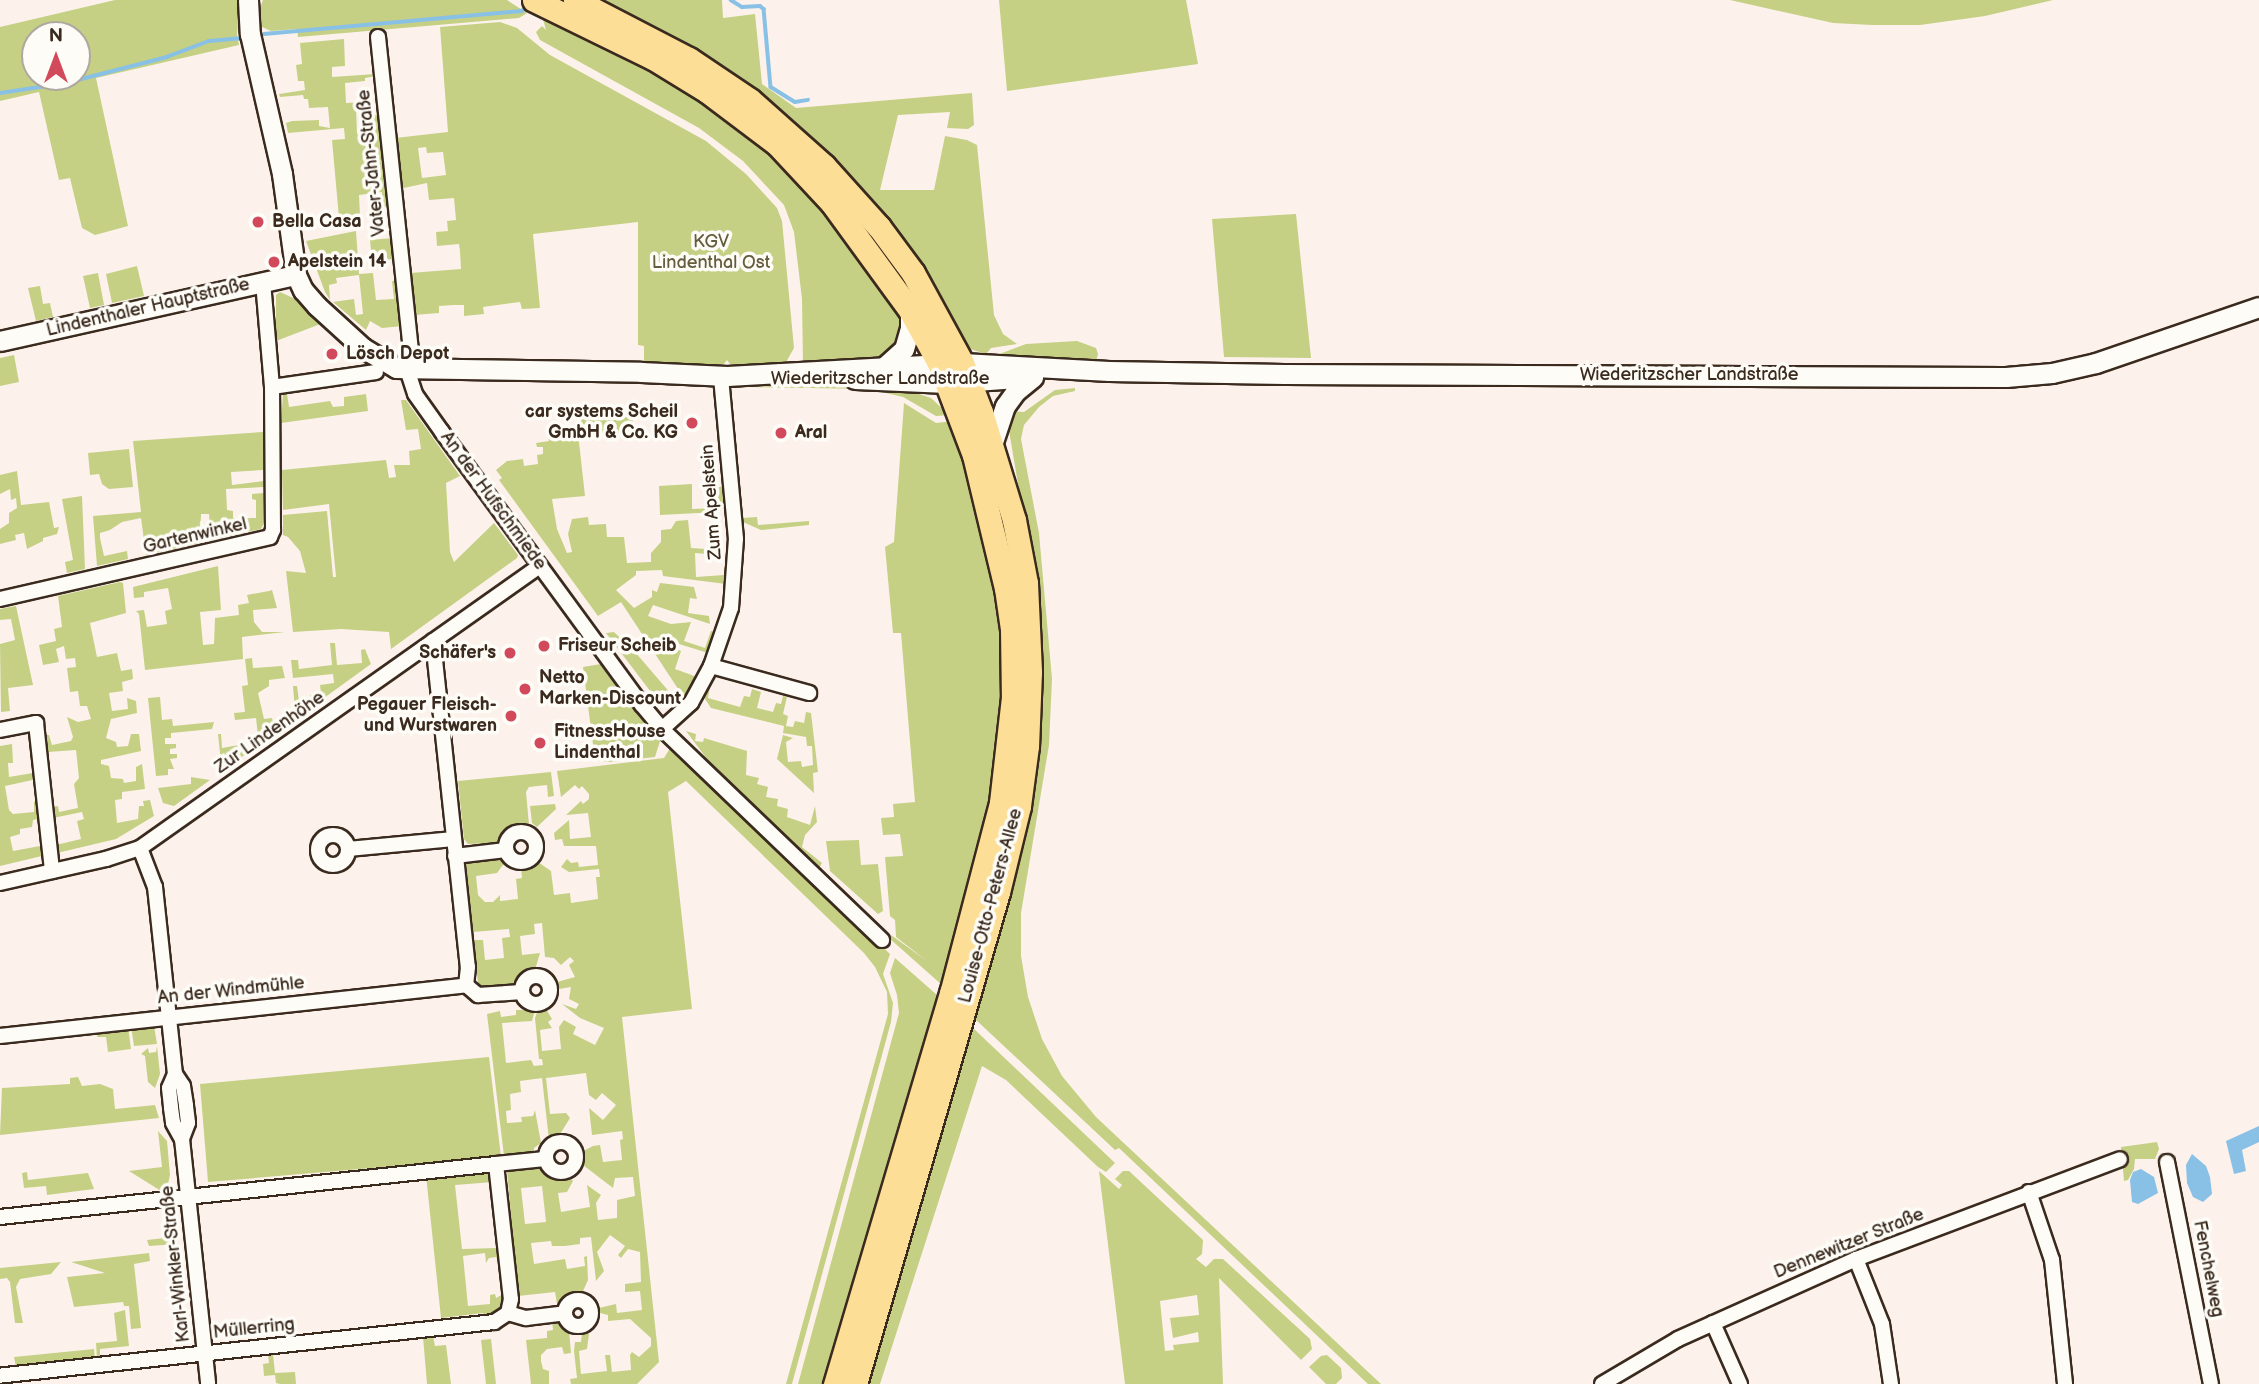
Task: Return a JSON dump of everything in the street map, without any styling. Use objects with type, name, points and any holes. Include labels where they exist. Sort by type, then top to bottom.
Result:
[{"type":"main road","points":[[575,0],[689,59],[788,131],[844,187],[913,273],[954,372]]},
{"type":"main road","points":[[537,2],[680,74],[776,144],[832,202],[954,372]]},
{"type":"main road","name":"Louise-Otto-Peters-Allee","points":[[835,1384],[1019,806],[1030,710],[1030,623],[1026,583],[1014,520],[992,445],[954,372]]},
{"type":"main road","name":"Louise-Otto-Peters-Allee","points":[[855,1384],[955,1007],[1001,803],[1010,742],[1013,655],[1006,588],[989,508],[954,372]]},
{"type":"street","points":[[248,0],[251,36],[282,174],[296,275],[303,290],[363,348],[385,364],[410,369]]},
{"type":"street","name":"Vater-Jahn-Straße","points":[[378,37],[410,369]]},
{"type":"street","name":"Lindenthaler Hauptstraße","points":[[0,341],[296,275]]},
{"type":"street","name":"Gartenwinkel","points":[[0,600],[270,537],[273,530],[272,387],[263,282]]},
{"type":"street","name":"Wiederitzscher Landstraße","points":[[410,369],[641,372],[765,380],[847,379],[954,372],[1109,371],[2006,377],[2075,369],[2259,307]]},
{"type":"street","points":[[885,366],[904,349],[910,328],[910,310]]},
{"type":"street","name":"Wiederitzscher Landstraße","points":[[728,376],[885,366],[1033,377],[1109,371]]},
{"type":"street","name":"An der Hufschmiede","points":[[410,369],[409,382],[422,404],[662,729],[882,940]]},
{"type":"street","points":[[272,387],[376,372]]},
{"type":"street","name":"Zum Apelstein","points":[[662,729],[691,704],[711,666],[731,608],[736,561],[728,376]]},
{"type":"street","points":[[992,445],[1005,405],[1016,391],[1033,377]]},
{"type":"street","name":"Zur Lindenhöhe","points":[[0,883],[140,848],[540,566]]},
{"type":"street","points":[[433,641],[468,967],[466,985]]},
{"type":"street","points":[[711,666],[809,693]]},
{"type":"street","points":[[0,730],[36,723],[52,872]]},
{"type":"street","points":[[348,849],[454,839]]},
{"type":"street","name":"Karl-Winkler-Straße","points":[[140,848],[155,887],[175,1074],[183,1086],[186,1106],[188,1123],[182,1139],[208,1384]]},
{"type":"street","points":[[456,856],[506,850]]},
{"type":"street","name":"An der Windmühle","points":[[0,1036],[466,985],[478,995],[522,992]]},
{"type":"street","points":[[0,1217],[545,1158]]},
{"type":"street","name":"Dennewitzer Straße","points":[[1602,1384],[1668,1345],[1856,1259],[2120,1159]]},
{"type":"street","name":"Fenchelweg","points":[[2167,1162],[2211,1384]]},
{"type":"street","points":[[496,1164],[511,1295],[508,1313]]},
{"type":"street","points":[[2029,1192],[2052,1260],[2065,1384]]},
{"type":"street","points":[[1856,1259],[1882,1325],[1891,1384]]},
{"type":"street","name":"Müllerring","points":[[0,1376],[494,1322],[508,1313],[526,1318],[565,1313]]},
{"type":"street","points":[[1713,1324],[1740,1384]]},
{"type":"green space","points":[[115,0],[240,0],[237,34],[239,45],[96,78],[128,226],[95,235],[82,228],[70,178],[59,180],[39,92],[0,101],[0,27],[21,22],[21,91],[91,91],[91,21],[26,21]]},
{"type":"green space","points":[[263,0],[507,0],[527,13],[519,18],[298,37],[297,29],[271,31],[260,26],[258,13]]},
{"type":"green space","points":[[594,0],[722,0],[723,18],[755,14],[762,84],[796,108],[972,93],[974,125],[968,129],[947,128],[950,112],[898,115],[880,190],[934,190],[945,136],[967,140],[977,145],[994,315],[1003,334],[1017,344],[991,348],[986,354],[970,349],[920,267]]},
{"type":"green space","points":[[999,0],[1186,0],[1198,64],[1007,91]]},
{"type":"green space","points":[[1730,0],[2053,0],[1985,16],[1920,25],[1872,25],[1833,23]]},
{"type":"green space","points":[[542,16],[662,71],[795,171],[901,313],[905,336],[886,358],[803,365],[802,299],[794,232],[784,205],[743,161],[699,128],[540,40],[536,32],[542,26],[546,30]]},
{"type":"green space","name":"KGV Lindenthal Ost","points":[[500,22],[517,28],[550,55],[706,141],[746,174],[777,208],[782,221],[794,348],[785,364],[730,364],[727,360],[724,364],[644,364],[644,346],[638,345],[638,222],[533,234],[540,308],[522,309],[520,302],[483,307],[484,314],[464,316],[464,305],[453,305],[439,306],[439,313],[414,315],[410,273],[461,269],[459,244],[437,246],[436,232],[448,231],[447,221],[456,220],[454,198],[429,200],[427,183],[399,189],[395,138],[448,132],[440,27]],"holes":[[[426,147],[427,153],[443,152],[446,175],[422,178],[418,148]]]},
{"type":"green space","points":[[344,39],[345,66],[332,67],[332,77],[376,74],[365,78],[365,81],[345,83],[346,103],[367,102],[367,105],[356,106],[357,134],[375,133],[374,115],[379,114],[389,206],[383,207],[382,192],[359,195],[360,216],[339,218],[332,140],[345,139],[344,128],[288,133],[286,123],[292,121],[319,120],[319,126],[330,128],[328,107],[309,108],[308,99],[304,99],[303,95],[280,97],[279,94],[305,90],[304,81],[298,81],[296,65],[302,64],[300,43]]},
{"type":"green space","points":[[1296,214],[1311,358],[1224,357],[1212,219]]},
{"type":"green space","points":[[356,231],[359,274],[373,273],[376,300],[394,299],[392,281],[399,281],[403,326],[382,328],[370,321],[366,330],[333,302],[354,299],[356,315],[363,314],[359,275],[336,278],[337,283],[329,285],[330,300],[325,292],[306,241]]},
{"type":"green space","points":[[393,238],[396,259],[372,261],[370,240]]},
{"type":"green space","points":[[137,266],[144,296],[112,303],[106,274]]},
{"type":"green space","points":[[98,273],[104,305],[90,308],[83,276]]},
{"type":"green space","points":[[40,286],[43,304],[50,303],[53,317],[36,321],[28,288]]},
{"type":"green space","points":[[280,292],[302,302],[323,323],[276,341],[276,295]]},
{"type":"green space","points":[[1077,341],[1096,348],[1096,362],[994,356],[1026,344]]},
{"type":"green space","points":[[14,355],[19,382],[0,386],[0,358]]},
{"type":"green space","points":[[816,384],[910,391],[931,398],[949,415],[936,416],[903,397],[869,389],[749,387]]},
{"type":"green space","points":[[1075,388],[1075,391],[1053,396],[1039,407],[1024,425],[1021,439],[1039,533],[1052,679],[1049,745],[1021,913],[1021,956],[1028,997],[1042,1039],[1062,1076],[1096,1117],[1381,1384],[1368,1384],[1119,1148],[1115,1150],[975,1019],[979,1001],[975,999],[1024,519],[1007,419],[1010,411],[1024,412],[1055,390]]},
{"type":"green space","points":[[283,394],[287,394],[289,407],[330,401],[333,407],[344,406],[344,397],[366,394],[368,411],[281,423]]},
{"type":"green space","points":[[401,400],[406,400],[460,476],[446,483],[450,552],[454,562],[494,523],[518,555],[517,558],[391,649],[389,632],[341,629],[293,632],[286,571],[306,573],[300,551],[283,535],[283,515],[327,511],[333,577],[336,577],[329,504],[283,510],[282,470],[386,460],[389,478],[396,477],[394,465],[410,465],[409,451],[421,449],[418,429],[406,430]]},
{"type":"green space","points":[[904,403],[936,423],[953,421],[1006,625],[999,779],[942,985],[889,938],[891,935],[927,961],[896,937],[895,920],[890,916],[885,857],[903,856],[900,834],[883,835],[881,818],[894,817],[893,804],[915,802],[901,633],[893,633],[885,547],[894,542]]},
{"type":"green space","points":[[581,417],[633,417],[633,433],[581,433]]},
{"type":"green space","points":[[556,425],[557,432],[578,433],[585,496],[552,499],[557,529],[567,553],[572,552],[568,534],[572,519],[588,517],[589,525],[606,524],[607,537],[624,537],[627,563],[651,562],[651,553],[661,542],[661,530],[671,529],[676,521],[688,520],[691,548],[706,549],[707,554],[695,553],[696,577],[724,575],[724,567],[727,567],[726,584],[663,576],[662,570],[636,571],[636,575],[616,590],[634,608],[652,597],[652,590],[657,592],[660,583],[694,587],[697,599],[690,598],[688,613],[709,616],[710,624],[653,605],[648,616],[671,624],[691,622],[684,641],[705,648],[711,631],[716,632],[708,653],[679,644],[677,649],[681,651],[675,669],[697,677],[684,698],[621,602],[598,616],[499,480],[502,478],[496,470],[507,461],[523,459],[524,466],[538,464],[537,455],[543,454],[543,447],[537,447],[536,443],[549,441],[547,426]]},
{"type":"green space","points":[[263,432],[263,470],[231,472],[232,485],[264,481],[264,487],[226,489],[227,510],[233,511],[233,518],[256,518],[256,500],[252,499],[252,494],[264,493],[264,523],[261,529],[211,540],[209,514],[201,514],[200,543],[146,555],[141,518],[122,522],[100,533],[100,538],[104,556],[127,551],[128,559],[97,566],[93,516],[141,512],[133,441]]},
{"type":"green space","points":[[129,449],[133,487],[109,489],[102,484],[99,474],[90,475],[88,453]]},
{"type":"green space","points":[[17,471],[21,505],[49,502],[54,528],[59,527],[57,534],[43,538],[43,541],[27,549],[24,533],[15,535],[16,540],[0,544],[0,529],[9,523],[9,513],[17,508],[16,498],[11,500],[10,489],[0,494],[0,475]]},
{"type":"green space","points":[[692,484],[692,509],[718,508],[717,488],[722,486],[724,508],[718,512],[660,515],[659,486]]},
{"type":"green space","points":[[82,496],[85,569],[67,573],[65,562],[73,560],[62,499]]},
{"type":"green space","points":[[757,517],[758,525],[809,521],[809,525],[761,530],[743,522],[742,518]]},
{"type":"green space","points":[[218,566],[221,610],[200,612],[203,645],[214,644],[215,618],[239,615],[238,605],[249,603],[247,595],[272,590],[277,608],[253,610],[254,622],[262,632],[285,632],[242,637],[243,659],[145,670],[139,614],[136,611],[144,610],[147,627],[167,624],[165,611],[172,609],[168,588],[144,592],[144,597],[134,598],[133,587]]},
{"type":"green space","points":[[123,583],[126,613],[90,623],[97,657],[117,653],[121,671],[132,669],[133,679],[122,682],[123,691],[109,693],[112,711],[128,709],[127,698],[136,701],[137,713],[111,719],[106,738],[116,742],[117,747],[128,746],[131,734],[139,734],[141,751],[101,760],[101,764],[109,766],[111,778],[123,779],[124,783],[136,781],[136,767],[142,764],[145,789],[122,792],[122,799],[115,800],[117,823],[138,819],[139,806],[144,806],[143,801],[150,800],[154,816],[116,839],[57,853],[56,845],[81,839],[77,821],[84,819],[82,812],[53,818],[52,807],[58,806],[59,812],[78,808],[74,784],[79,778],[76,750],[48,752],[45,735],[49,735],[52,745],[71,741],[73,737],[67,717],[78,722],[91,719],[87,706],[80,706],[78,691],[70,692],[67,668],[76,667],[75,658],[66,659],[64,646],[56,649],[59,662],[43,665],[39,645],[56,641],[54,629],[62,627],[58,596]]},
{"type":"green space","points":[[16,606],[33,685],[8,688],[10,711],[1,712],[0,644],[15,640],[11,619],[0,620],[0,609]]},
{"type":"green space","points":[[614,632],[678,702],[671,706],[660,704],[606,633]]},
{"type":"green space","points":[[330,643],[335,643],[337,665],[362,663],[361,650],[365,649],[371,664],[299,716],[295,711],[293,686],[297,686],[299,701],[310,700],[310,695],[321,693],[320,685],[334,683],[333,674],[293,678],[291,660],[298,660],[299,669],[332,665]]},
{"type":"green space","points":[[252,658],[253,668],[282,666],[285,678],[269,680],[269,686],[258,693],[264,719],[272,718],[274,726],[289,724],[259,745],[256,718],[235,720],[234,713],[245,712],[242,686],[248,685],[245,659]]},
{"type":"green space","points":[[607,663],[661,738],[655,757],[610,762],[595,760],[583,667]]},
{"type":"green space","points":[[710,687],[708,698],[740,707],[744,696],[750,697],[752,689],[761,692],[757,708],[773,712],[776,703],[781,704],[783,696],[787,697],[783,714],[788,716],[786,726],[793,727],[795,721],[804,723],[806,712],[811,713],[818,772],[813,773],[814,793],[777,759],[783,735],[793,738],[786,742],[788,762],[801,761],[802,767],[813,765],[812,746],[807,746],[806,737],[783,733],[784,726],[711,708],[703,696]]},
{"type":"green space","points":[[160,697],[162,720],[172,719],[173,726],[214,722],[212,729],[171,733],[171,738],[165,738],[165,744],[176,744],[176,748],[170,749],[170,754],[177,754],[177,758],[170,759],[174,769],[168,769],[168,775],[156,776],[148,698]]},
{"type":"green space","points":[[686,731],[696,734],[695,741],[703,742],[704,738],[747,751],[746,775],[759,778],[757,784],[768,787],[766,797],[778,799],[777,806],[788,809],[787,817],[810,825],[815,806],[817,822],[805,835],[802,847],[822,863],[818,870],[705,763],[707,759]]},
{"type":"green space","points":[[218,734],[221,734],[222,748],[244,744],[250,751],[222,772]]},
{"type":"green space","points":[[12,744],[13,763],[8,763],[9,777],[33,773],[31,752],[34,753],[37,779],[5,786],[9,810],[13,814],[34,812],[34,802],[40,798],[42,818],[33,820],[32,827],[20,829],[20,834],[10,837],[13,851],[40,846],[40,843],[45,842],[46,855],[0,866],[0,746]]},
{"type":"green space","points":[[672,745],[890,954],[883,974],[893,1003],[891,1022],[792,1384],[786,1384],[888,1014],[887,992],[875,967],[864,953],[686,781],[668,792],[692,1009],[622,1017],[659,1362],[637,1384],[571,1384],[570,1379],[577,1378],[575,1342],[581,1342],[582,1333],[589,1334],[587,1349],[579,1351],[581,1374],[607,1371],[605,1355],[610,1355],[612,1372],[631,1370],[632,1352],[639,1357],[651,1346],[651,1338],[630,1319],[608,1321],[608,1315],[600,1313],[599,1308],[616,1304],[617,1313],[642,1310],[640,1291],[625,1292],[625,1284],[641,1282],[640,1252],[628,1249],[621,1258],[618,1255],[625,1246],[610,1235],[597,1252],[604,1271],[596,1281],[591,1237],[580,1238],[580,1244],[565,1246],[552,1246],[551,1241],[531,1243],[534,1264],[565,1259],[567,1269],[585,1266],[584,1257],[587,1256],[588,1280],[583,1291],[566,1295],[557,1304],[555,1292],[518,1296],[507,1170],[538,1166],[552,1176],[569,1177],[573,1181],[567,1192],[558,1193],[561,1212],[590,1207],[587,1185],[601,1195],[596,1203],[598,1220],[617,1218],[617,1200],[635,1196],[633,1177],[615,1178],[613,1188],[583,1165],[583,1151],[600,1145],[603,1162],[622,1160],[620,1140],[623,1139],[622,1131],[592,1135],[589,1108],[603,1120],[616,1105],[602,1093],[596,1100],[589,1095],[586,1073],[546,1078],[550,1114],[566,1113],[570,1118],[559,1136],[549,1140],[542,1078],[520,1081],[521,1092],[510,1094],[511,1110],[506,1111],[507,1123],[522,1122],[521,1117],[533,1116],[535,1110],[541,1143],[534,1148],[534,1152],[504,1156],[487,1014],[500,1011],[501,1017],[516,1015],[516,1010],[535,1010],[532,1021],[502,1023],[506,1063],[531,1060],[534,1066],[543,1065],[542,1059],[539,1059],[535,1018],[538,1010],[546,1009],[552,1019],[548,1022],[552,1028],[540,1030],[542,1051],[561,1049],[559,1027],[564,1020],[576,1027],[573,1034],[595,1045],[604,1028],[580,1018],[562,1004],[576,1009],[579,1004],[569,999],[571,987],[559,989],[557,982],[575,977],[569,965],[574,961],[570,957],[561,965],[554,958],[545,957],[542,923],[534,924],[535,934],[520,936],[522,955],[540,953],[535,970],[504,988],[485,988],[478,984],[474,940],[483,940],[485,960],[504,958],[502,938],[510,937],[509,929],[473,932],[466,864],[472,859],[494,857],[506,861],[497,873],[476,876],[478,895],[485,902],[493,902],[500,895],[500,901],[518,899],[516,879],[522,878],[521,868],[538,862],[551,871],[554,895],[570,893],[571,903],[598,899],[596,877],[600,877],[599,869],[569,872],[561,867],[567,859],[571,863],[578,862],[579,867],[598,865],[596,846],[564,846],[562,839],[555,840],[554,833],[569,820],[570,839],[591,837],[588,813],[566,815],[581,801],[583,804],[589,799],[589,794],[582,786],[579,789],[575,785],[561,797],[557,771],[664,758]],"holes":[[[542,1186],[546,1222],[525,1224],[521,1188]]]},
{"type":"green space","points":[[551,772],[554,796],[548,797],[547,785],[529,787],[526,792],[529,825],[512,830],[498,843],[468,844],[464,839],[458,781]]},
{"type":"green space","points":[[191,777],[210,780],[174,806],[163,803],[158,788],[191,784]]},
{"type":"green space","points":[[555,804],[556,809],[537,827],[532,823],[530,806]]},
{"type":"green space","points":[[859,840],[861,865],[878,864],[883,911],[878,914],[830,871],[826,841]]},
{"type":"green space","points":[[895,958],[937,995],[932,1013],[937,1014],[829,1384],[798,1384],[899,1013],[890,973]]},
{"type":"green space","points":[[131,1026],[154,1026],[157,1044],[134,1046]]},
{"type":"green space","points":[[128,1027],[131,1049],[108,1052],[106,1037],[97,1037],[100,1030]]},
{"type":"green space","points":[[972,1027],[1115,1163],[1106,1172],[1098,1167],[1006,1080],[982,1066],[880,1384],[862,1384]]},
{"type":"green space","points":[[157,1046],[160,1074],[155,1088],[148,1082],[145,1056],[141,1054],[148,1048],[149,1053],[156,1052]]},
{"type":"green space","points":[[489,1057],[501,1157],[208,1182],[200,1084]]},
{"type":"green space","points":[[78,1077],[82,1086],[100,1084],[113,1089],[115,1109],[155,1105],[159,1118],[0,1135],[2,1088],[70,1084],[70,1078]]},
{"type":"green space","points":[[158,1131],[167,1141],[170,1175],[167,1188],[161,1191],[129,1171],[162,1167]]},
{"type":"green space","points":[[2157,1142],[2159,1149],[2155,1159],[2135,1159],[2134,1169],[2128,1180],[2124,1181],[2121,1147]]},
{"type":"green space","points":[[476,1170],[487,1173],[493,1182],[455,1185],[462,1249],[496,1248],[498,1261],[496,1257],[489,1258],[486,1263],[485,1253],[463,1256],[468,1306],[490,1304],[490,1295],[495,1294],[496,1298],[505,1293],[506,1304],[498,1314],[487,1317],[483,1313],[441,1318],[426,1175],[471,1175]]},
{"type":"green space","points":[[1099,1171],[1119,1189],[1122,1185],[1115,1179],[1123,1171],[1129,1171],[1203,1240],[1202,1254],[1196,1259],[1206,1267],[1214,1259],[1223,1259],[1310,1339],[1312,1349],[1301,1360],[1219,1278],[1223,1384],[1125,1384]],"holes":[[[1197,1295],[1199,1315],[1170,1318],[1173,1338],[1198,1332],[1199,1342],[1173,1345],[1174,1350],[1165,1351],[1160,1301]]]},
{"type":"green space","points":[[27,1172],[28,1180],[88,1173],[94,1189],[47,1195],[46,1186],[24,1188],[22,1173]]},
{"type":"green space","points":[[166,1205],[174,1211],[178,1244],[149,1246],[147,1240],[173,1237]]},
{"type":"green space","points":[[149,1253],[150,1261],[134,1264],[141,1328],[131,1329],[129,1306],[124,1306],[123,1302],[74,1307],[67,1277],[105,1273],[71,1262]]},
{"type":"green space","points":[[61,1262],[51,1274],[20,1279],[16,1287],[23,1323],[15,1323],[10,1282],[7,1278],[0,1279],[0,1268]]},
{"type":"green space","points":[[125,1310],[129,1346],[100,1349],[100,1358],[97,1359],[96,1343],[117,1341],[114,1313]]},
{"type":"green space","points":[[552,1321],[569,1330],[571,1353],[564,1354],[562,1347],[547,1349],[541,1355],[541,1361],[543,1369],[549,1371],[549,1384],[531,1384],[526,1340],[547,1338],[547,1331],[553,1330]]},
{"type":"green space","points":[[433,1336],[435,1346],[446,1345],[451,1384],[427,1384],[423,1337]]},
{"type":"green space","points":[[491,1339],[496,1384],[486,1384],[481,1340]]},
{"type":"green space","points":[[94,1349],[95,1359],[16,1367],[14,1357]]},
{"type":"green space","points":[[282,1353],[273,1354],[275,1373],[295,1372],[296,1384],[276,1383],[275,1375],[264,1376],[263,1364],[269,1363],[268,1354]]},
{"type":"green space","points":[[1327,1355],[1341,1368],[1342,1378],[1336,1384],[1326,1384],[1309,1367],[1321,1356]]},
{"type":"water","points":[[2259,1126],[2259,1142],[2242,1150],[2246,1171],[2234,1174],[2226,1141]]},
{"type":"water","points":[[2192,1154],[2206,1166],[2210,1177],[2212,1194],[2203,1202],[2193,1197],[2187,1183],[2186,1165]]},
{"type":"water","points":[[2141,1169],[2154,1177],[2158,1193],[2138,1204],[2132,1202],[2130,1180],[2133,1172]]},
{"type":"waterway","points":[[731,0],[742,7],[760,6],[764,9],[771,87],[795,102],[808,100]]},
{"type":"waterway","points":[[264,34],[521,11],[529,7]]},
{"type":"waterway","points":[[0,93],[66,83],[167,57],[209,41],[243,38]]},
{"type":"place","name":"Bella Casa","points":[[258,222]]},
{"type":"place","name":"Apelstein 14","points":[[274,262]]},
{"type":"place","name":"Lösch Depot","points":[[332,354]]},
{"type":"place","name":"car systems Scheil GmbH & Co. KG","points":[[692,423]]},
{"type":"place","name":"Aral","points":[[781,433]]},
{"type":"place","name":"Friseur Scheib","points":[[544,646]]},
{"type":"place","name":"Schäfer's","points":[[510,653]]},
{"type":"place","name":"Netto Marken-Discount","points":[[525,689]]},
{"type":"place","name":"Pegauer Fleisch- und Wurstwaren","points":[[511,716]]},
{"type":"place","name":"FitnessHouse Lindenthal","points":[[540,743]]}]
